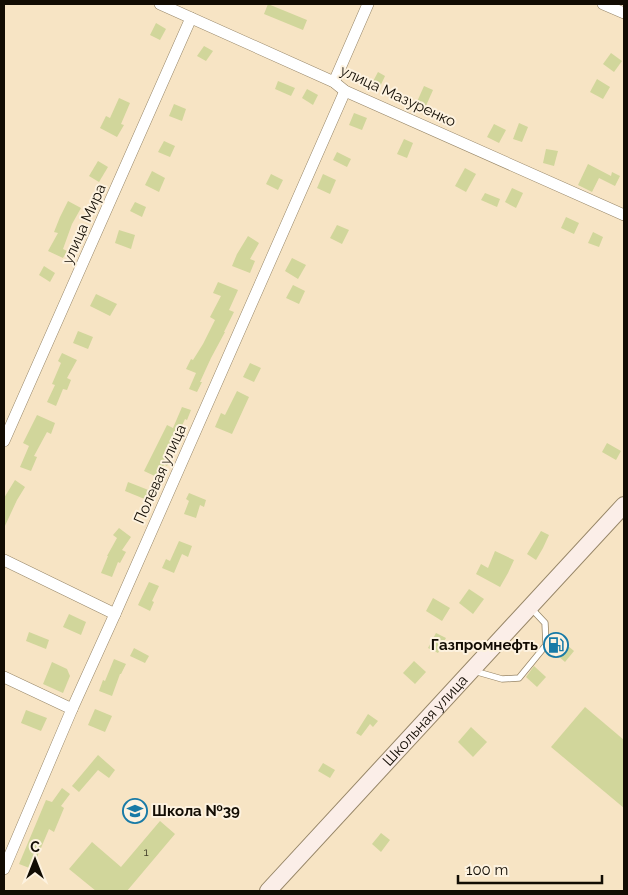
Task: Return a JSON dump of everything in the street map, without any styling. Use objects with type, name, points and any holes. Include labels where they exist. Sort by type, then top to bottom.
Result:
[{"type":"main road","name":"Школьная улица","points":[[268,891],[624,505]]},
{"type":"street","name":"улица Мазуренко","points":[[160,4],[334,82],[345,91],[624,215]]},
{"type":"street","points":[[334,82],[368,4]]},
{"type":"street","points":[[603,4],[624,13]]},
{"type":"street","name":"улица Мира","points":[[4,441],[191,18]]},
{"type":"street","name":"Полевая улица","points":[[4,869],[72,709],[345,91]]},
{"type":"street","points":[[4,560],[115,614]]},
{"type":"street","points":[[4,677],[72,709]]},
{"type":"lane","points":[[472,670],[502,679],[519,678],[546,646],[545,623],[530,607]]},
{"type":"building","points":[[268,4],[307,20],[303,30],[264,14]]},
{"type":"building","points":[[156,23],[166,29],[160,40],[150,35]]},
{"type":"building","points":[[204,46],[213,51],[206,61],[197,56]]},
{"type":"building","points":[[611,53],[622,61],[614,72],[603,64]]},
{"type":"building","points":[[378,72],[385,76],[378,91],[370,87]]},
{"type":"building","points":[[597,79],[610,87],[603,99],[590,92]]},
{"type":"building","points":[[278,81],[295,88],[291,96],[275,89]]},
{"type":"building","points":[[424,86],[433,90],[425,108],[416,104]]},
{"type":"building","points":[[307,89],[318,95],[313,105],[302,98]]},
{"type":"building","points":[[119,98],[130,103],[121,124],[124,125],[117,137],[100,128],[106,116],[110,118]]},
{"type":"building","points":[[174,104],[186,109],[182,121],[169,116]]},
{"type":"building","points":[[354,113],[367,118],[362,130],[349,125]]},
{"type":"building","points":[[519,123],[528,127],[522,142],[513,139]]},
{"type":"building","points":[[494,124],[506,130],[499,143],[487,137]]},
{"type":"building","points":[[404,139],[413,143],[407,158],[397,154]]},
{"type":"building","points":[[164,141],[175,146],[170,157],[158,152]]},
{"type":"building","points":[[546,149],[558,151],[554,166],[543,163]]},
{"type":"building","points":[[337,152],[351,159],[347,167],[333,160]]},
{"type":"building","points":[[98,161],[108,167],[99,182],[89,176]]},
{"type":"building","points":[[588,164],[611,176],[612,172],[620,176],[615,186],[599,178],[592,192],[578,185]]},
{"type":"building","points":[[465,168],[476,174],[466,192],[455,186]]},
{"type":"building","points":[[152,171],[165,178],[159,192],[145,185]]},
{"type":"building","points":[[271,174],[283,180],[278,190],[266,184]]},
{"type":"building","points":[[323,174],[336,180],[330,194],[317,188]]},
{"type":"building","points":[[512,188],[523,193],[516,208],[505,202]]},
{"type":"building","points":[[485,193],[500,199],[497,207],[481,200]]},
{"type":"building","points":[[68,201],[81,208],[72,224],[63,249],[67,251],[63,258],[48,251],[58,233],[54,232]]},
{"type":"building","points":[[135,202],[146,207],[142,217],[130,211]]},
{"type":"building","points":[[566,217],[579,223],[574,234],[561,228]]},
{"type":"building","points":[[337,225],[349,230],[342,244],[330,238]]},
{"type":"building","points":[[119,230],[135,235],[131,249],[115,243]]},
{"type":"building","points":[[593,232],[603,237],[599,247],[588,243]]},
{"type":"building","points":[[248,236],[259,243],[250,259],[255,261],[250,273],[232,266]]},
{"type":"building","points":[[292,258],[306,265],[298,279],[285,271]]},
{"type":"building","points":[[44,266],[55,273],[50,282],[39,275]]},
{"type":"building","points":[[218,282],[238,290],[229,310],[234,312],[211,358],[197,392],[189,389],[196,373],[186,369],[203,344],[215,320],[210,317],[221,296],[213,293]]},
{"type":"building","points":[[293,285],[305,291],[299,304],[286,298]]},
{"type":"building","points":[[96,294],[117,304],[110,316],[90,306]]},
{"type":"building","points":[[78,331],[93,337],[88,349],[73,343]]},
{"type":"building","points":[[62,353],[77,360],[67,378],[71,380],[67,390],[63,389],[56,406],[47,402],[55,385],[52,384],[61,363],[58,361]]},
{"type":"building","points":[[250,363],[261,368],[254,382],[243,377]]},
{"type":"building","points":[[237,391],[249,397],[232,434],[215,427],[221,413],[225,415]]},
{"type":"building","points":[[182,407],[191,410],[170,452],[174,453],[167,466],[164,464],[159,478],[144,471],[167,425],[173,428]]},
{"type":"building","points":[[37,415],[55,423],[51,434],[47,432],[34,456],[37,457],[31,471],[20,467],[29,446],[23,443]]},
{"type":"building","points":[[607,443],[621,451],[616,460],[602,452]]},
{"type":"building","points":[[15,480],[25,487],[4,528],[4,498]]},
{"type":"building","points":[[128,482],[151,491],[147,500],[125,491]]},
{"type":"building","points":[[189,493],[206,500],[204,507],[200,505],[196,518],[184,514],[189,501],[186,499]]},
{"type":"building","points":[[119,528],[131,537],[122,550],[126,552],[120,563],[118,562],[112,577],[101,573],[107,556],[117,538],[113,535]]},
{"type":"building","points":[[541,531],[549,535],[536,560],[527,554]]},
{"type":"building","points":[[179,541],[192,546],[188,557],[182,554],[174,573],[162,568],[166,559],[170,561]]},
{"type":"building","points":[[495,551],[514,560],[500,587],[476,574],[481,564],[488,568]]},
{"type":"building","points":[[149,582],[159,586],[152,601],[154,602],[150,611],[138,605]]},
{"type":"building","points":[[469,589],[484,599],[473,614],[459,603]]},
{"type":"building","points":[[433,598],[450,608],[442,621],[426,611]]},
{"type":"building","points":[[69,614],[86,622],[81,635],[63,627]]},
{"type":"building","points":[[29,632],[49,640],[46,649],[26,641]]},
{"type":"building","points":[[436,633],[446,638],[438,653],[428,648]]},
{"type":"building","points":[[556,636],[574,651],[565,662],[549,648]]},
{"type":"building","points":[[134,648],[149,656],[145,663],[130,656]]},
{"type":"building","points":[[114,659],[126,664],[112,696],[99,691]]},
{"type":"building","points":[[414,661],[426,672],[415,684],[403,673]]},
{"type":"building","points":[[52,662],[67,669],[70,676],[63,693],[43,684]]},
{"type":"building","points":[[534,666],[546,677],[537,687],[526,677]]},
{"type":"building","points":[[585,707],[624,740],[624,808],[551,747]]},
{"type":"building","points":[[95,709],[112,716],[105,732],[88,725]]},
{"type":"building","points":[[26,710],[47,718],[41,731],[21,723]]},
{"type":"building","points":[[368,714],[378,721],[373,727],[370,724],[361,736],[356,733]]},
{"type":"building","points":[[471,727],[487,742],[473,757],[458,742]]},
{"type":"building","points":[[98,755],[115,770],[109,778],[98,770],[79,792],[72,786]]},
{"type":"building","points":[[323,763],[335,770],[330,778],[318,771]]},
{"type":"building","points":[[62,788],[70,794],[61,806],[64,808],[54,832],[49,829],[32,869],[19,864],[46,800],[52,802]]},
{"type":"building","points":[[160,821],[175,834],[127,891],[96,891],[69,869],[92,842],[121,867]]},
{"type":"building","points":[[381,833],[390,840],[381,852],[372,844]]},
{"type":"place","name":"Газпромнефть","points":[[556,645]]},
{"type":"place","name":"Школа №39","points":[[135,811]]}]
